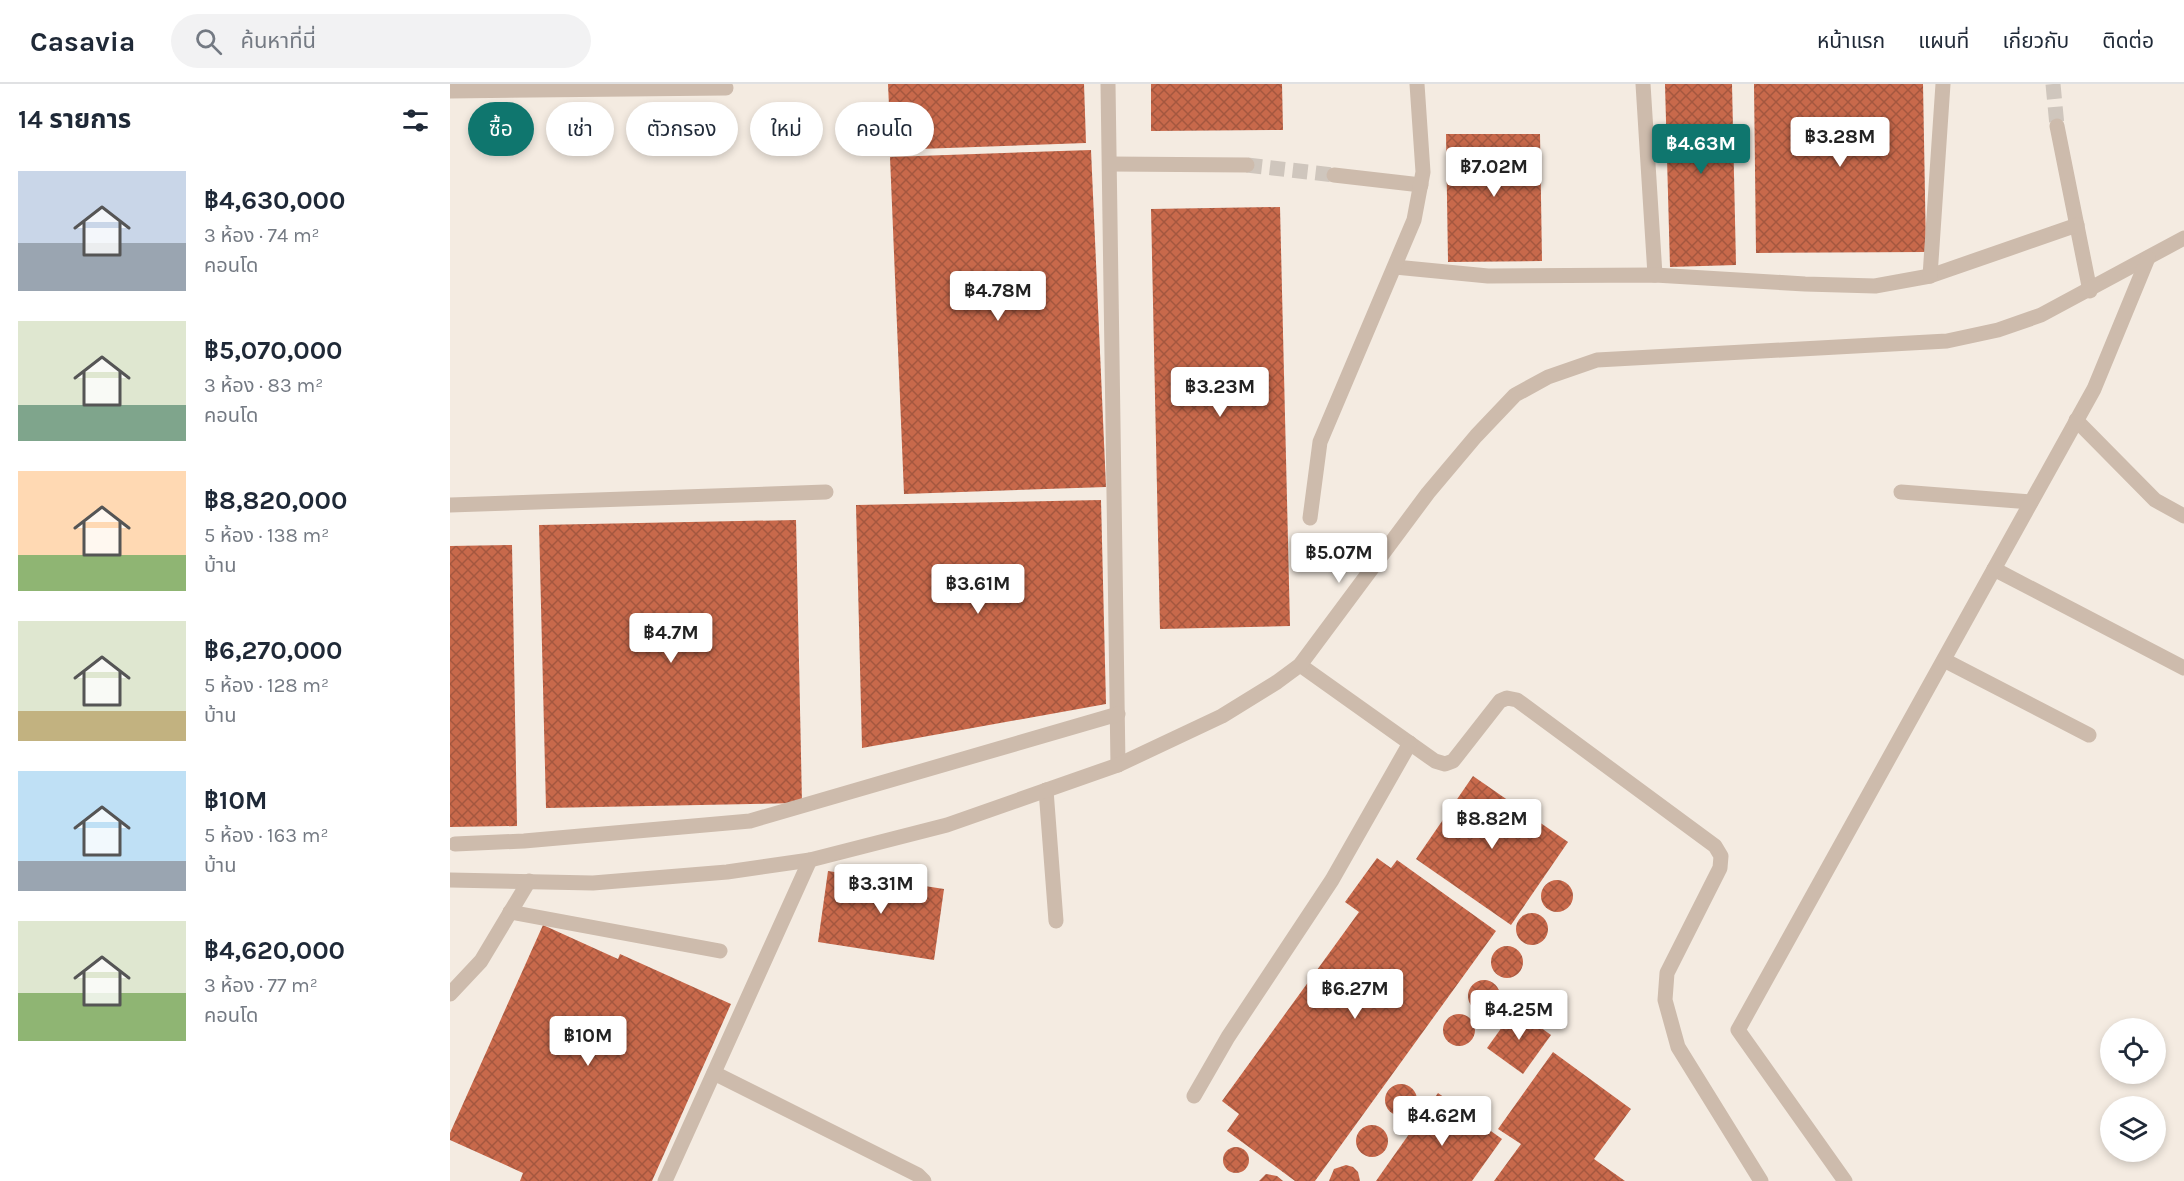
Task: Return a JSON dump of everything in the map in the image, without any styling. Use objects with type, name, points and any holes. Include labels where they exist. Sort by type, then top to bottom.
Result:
[{"type":"street","points":[[1108,84],[1118,765]]},
{"type":"street","points":[[1310,518],[1320,442],[1414,220],[1423,172],[1417,84]]},
{"type":"street","points":[[1643,84],[1655,275]]},
{"type":"street","points":[[1930,276],[1943,84]]},
{"type":"street","points":[[450,91],[726,88]]},
{"type":"street","points":[[2057,126],[2090,291]]},
{"type":"street","points":[[1110,164],[1247,165]]},
{"type":"street","points":[[1334,175],[1420,185]]},
{"type":"street","points":[[1395,267],[1488,276],[1655,275],[1875,286],[1930,276],[2077,225]]},
{"type":"street","points":[[450,880],[593,883],[727,872],[810,860],[947,825],[1118,765],[1222,716],[1277,682],[1300,664],[1428,493],[1476,436],[1515,395],[1548,377],[1597,360],[1947,341],[1998,330],[2041,315],[2090,291],[2184,238]]},
{"type":"street","points":[[1845,1181],[1738,1030],[2094,389],[2148,258]]},
{"type":"street","points":[[2076,420],[2155,500],[2184,516]]},
{"type":"street","points":[[450,505],[826,492]]},
{"type":"street","points":[[1901,492],[2031,502]]},
{"type":"street","points":[[1994,569],[2184,669]]},
{"type":"street","points":[[1944,660],[2090,735]]},
{"type":"street","points":[[1300,664],[1435,761],[1445,764],[1453,761],[1500,701],[1507,698],[1516,700],[1715,846],[1721,856],[1720,868],[1667,973],[1665,1000],[1678,1047],[1761,1181]]},
{"type":"street","points":[[455,843],[524,841],[750,821],[1118,714]]},
{"type":"street","points":[[1194,1096],[1228,1037],[1332,880],[1410,743]]},
{"type":"street","points":[[1046,790],[1056,921]]},
{"type":"street","points":[[665,1181],[810,860]]},
{"type":"street","points":[[450,994],[481,961],[529,881]]},
{"type":"street","points":[[510,912],[720,951]]},
{"type":"street","points":[[714,1073],[918,1175],[924,1181]]},
{"type":"building","points":[[888,84],[1084,84],[1086,143],[934,148],[934,102],[889,102]]},
{"type":"building","points":[[1151,84],[1282,84],[1283,130],[1151,131]]},
{"type":"building","points":[[1665,84],[1732,84],[1736,265],[1670,267]]},
{"type":"building","points":[[1754,84],[1923,84],[1926,252],[1756,253]]},
{"type":"building","points":[[1446,134],[1540,134],[1542,261],[1448,262]]},
{"type":"building","points":[[1091,150],[1106,487],[904,494],[890,157]]},
{"type":"building","points":[[1280,207],[1290,626],[1160,629],[1151,209]]},
{"type":"building","points":[[1101,500],[1106,704],[862,748],[856,505]]},
{"type":"building","points":[[796,520],[802,803],[546,808],[539,525]]},
{"type":"building","points":[[512,545],[517,826],[450,827],[450,546]]},
{"type":"building","points":[[1473,776],[1568,842],[1511,925],[1416,859]]},
{"type":"building","points":[[1377,858],[1391,868],[1397,860],[1496,931],[1315,1181],[1295,1181],[1227,1131],[1239,1114],[1222,1101],[1359,912],[1345,902]]},
{"type":"building","points":[[828,871],[944,889],[934,960],[818,942]]},
{"type":"building","points":[[1557,880],[1568,885],[1573,896],[1568,907],[1557,912],[1546,907],[1541,896],[1546,885]]},
{"type":"building","points":[[1532,913],[1543,918],[1548,929],[1543,940],[1532,945],[1521,940],[1516,929],[1521,918]]},
{"type":"building","points":[[543,925],[618,959],[620,954],[731,1004],[652,1181],[520,1181],[523,1173],[450,1140],[450,1133]]},
{"type":"building","points":[[1507,946],[1518,951],[1523,962],[1518,973],[1507,978],[1496,973],[1491,962],[1496,951]]},
{"type":"building","points":[[1484,980],[1495,985],[1500,996],[1495,1007],[1484,1012],[1473,1007],[1468,996],[1473,985]]},
{"type":"building","points":[[1515,1009],[1551,1035],[1523,1074],[1487,1048]]},
{"type":"building","points":[[1459,1014],[1470,1019],[1475,1030],[1470,1041],[1459,1046],[1448,1041],[1443,1030],[1448,1019]]},
{"type":"building","points":[[1553,1052],[1631,1109],[1594,1159],[1625,1181],[1494,1181],[1521,1144],[1498,1129]]},
{"type":"building","points":[[1401,1084],[1412,1089],[1417,1100],[1412,1111],[1401,1116],[1390,1111],[1385,1100],[1390,1089]]},
{"type":"building","points":[[1438,1093],[1502,1139],[1472,1181],[1376,1181]]},
{"type":"building","points":[[1372,1125],[1383,1130],[1388,1141],[1383,1152],[1372,1157],[1361,1152],[1356,1141],[1361,1130]]},
{"type":"building","points":[[1236,1147],[1245,1151],[1249,1160],[1245,1169],[1236,1173],[1227,1169],[1223,1160],[1227,1151]]},
{"type":"building","points":[[1346,1165],[1358,1172],[1360,1181],[1329,1181],[1334,1169]]},
{"type":"building","points":[[1266,1174],[1277,1176],[1283,1181],[1259,1181]]},
{"type":"tunnel","points":[[2053,84],[2057,126]]},
{"type":"tunnel","points":[[1247,165],[1334,175]]}]
